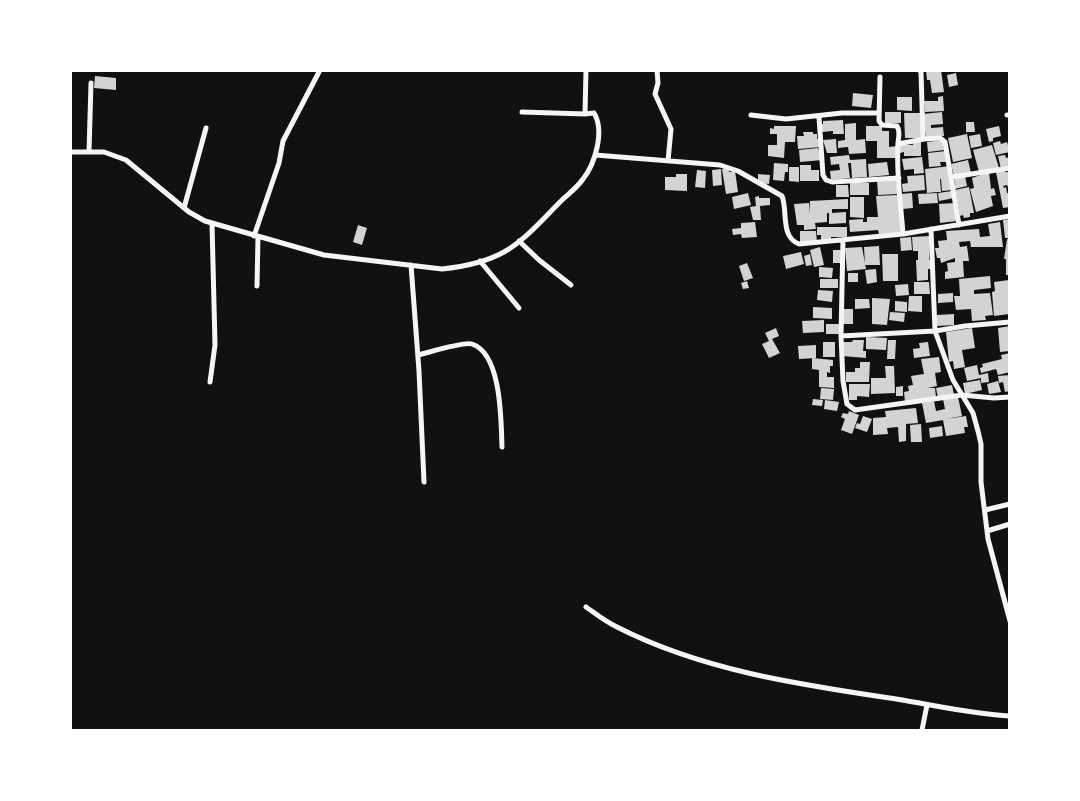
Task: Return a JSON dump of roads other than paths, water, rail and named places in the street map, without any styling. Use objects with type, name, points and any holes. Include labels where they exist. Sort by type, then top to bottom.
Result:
[{"type":"street","points":[[257,286],[256,236],[279,163],[283,141],[320,70]]},
{"type":"street","points":[[585,114],[586,70]]},
{"type":"street","points":[[657,70],[658,83],[655,94],[671,129],[668,161]]},
{"type":"street","points":[[919,70],[921,72],[924,139]]},
{"type":"street","points":[[880,77],[879,114],[882,125],[898,127],[900,133],[899,178],[903,234]]},
{"type":"street","points":[[89,152],[91,83]]},
{"type":"street","points":[[70,152],[116,155],[126,160],[197,218],[212,223],[324,255],[442,269],[480,261],[506,251],[583,179],[595,155],[598,121],[594,113],[522,112]]},
{"type":"street","points":[[751,115],[786,120],[842,113],[879,114]]},
{"type":"street","points":[[819,117],[826,180],[832,182],[899,178]]},
{"type":"street","points":[[184,208],[206,128]]},
{"type":"street","points":[[898,144],[924,139],[943,140],[952,177],[959,225]]},
{"type":"street","points":[[595,155],[729,167],[780,193],[784,200],[788,233],[795,243],[903,234],[1010,216]]},
{"type":"street","points":[[952,177],[1010,168]]},
{"type":"street","points":[[210,382],[215,345],[212,223]]},
{"type":"street","points":[[931,229],[935,331],[953,380],[973,413],[981,444],[981,482],[987,531],[1010,621]]},
{"type":"street","points":[[843,240],[841,336],[848,406],[853,409],[962,395],[1010,397]]},
{"type":"street","points":[[519,241],[571,285]]},
{"type":"street","points":[[480,261],[519,308]]},
{"type":"street","points":[[411,266],[424,482]]},
{"type":"street","points":[[841,336],[935,331],[1010,322]]},
{"type":"street","points":[[418,355],[467,343],[483,352],[491,366],[498,390],[502,447]]},
{"type":"street","points":[[985,510],[1010,504]]},
{"type":"street","points":[[987,531],[1010,524]]},
{"type":"street","points":[[586,608],[616,627],[675,652],[707,662],[797,683],[963,712],[1010,716]]},
{"type":"street","points":[[922,730],[927,705]]}]
